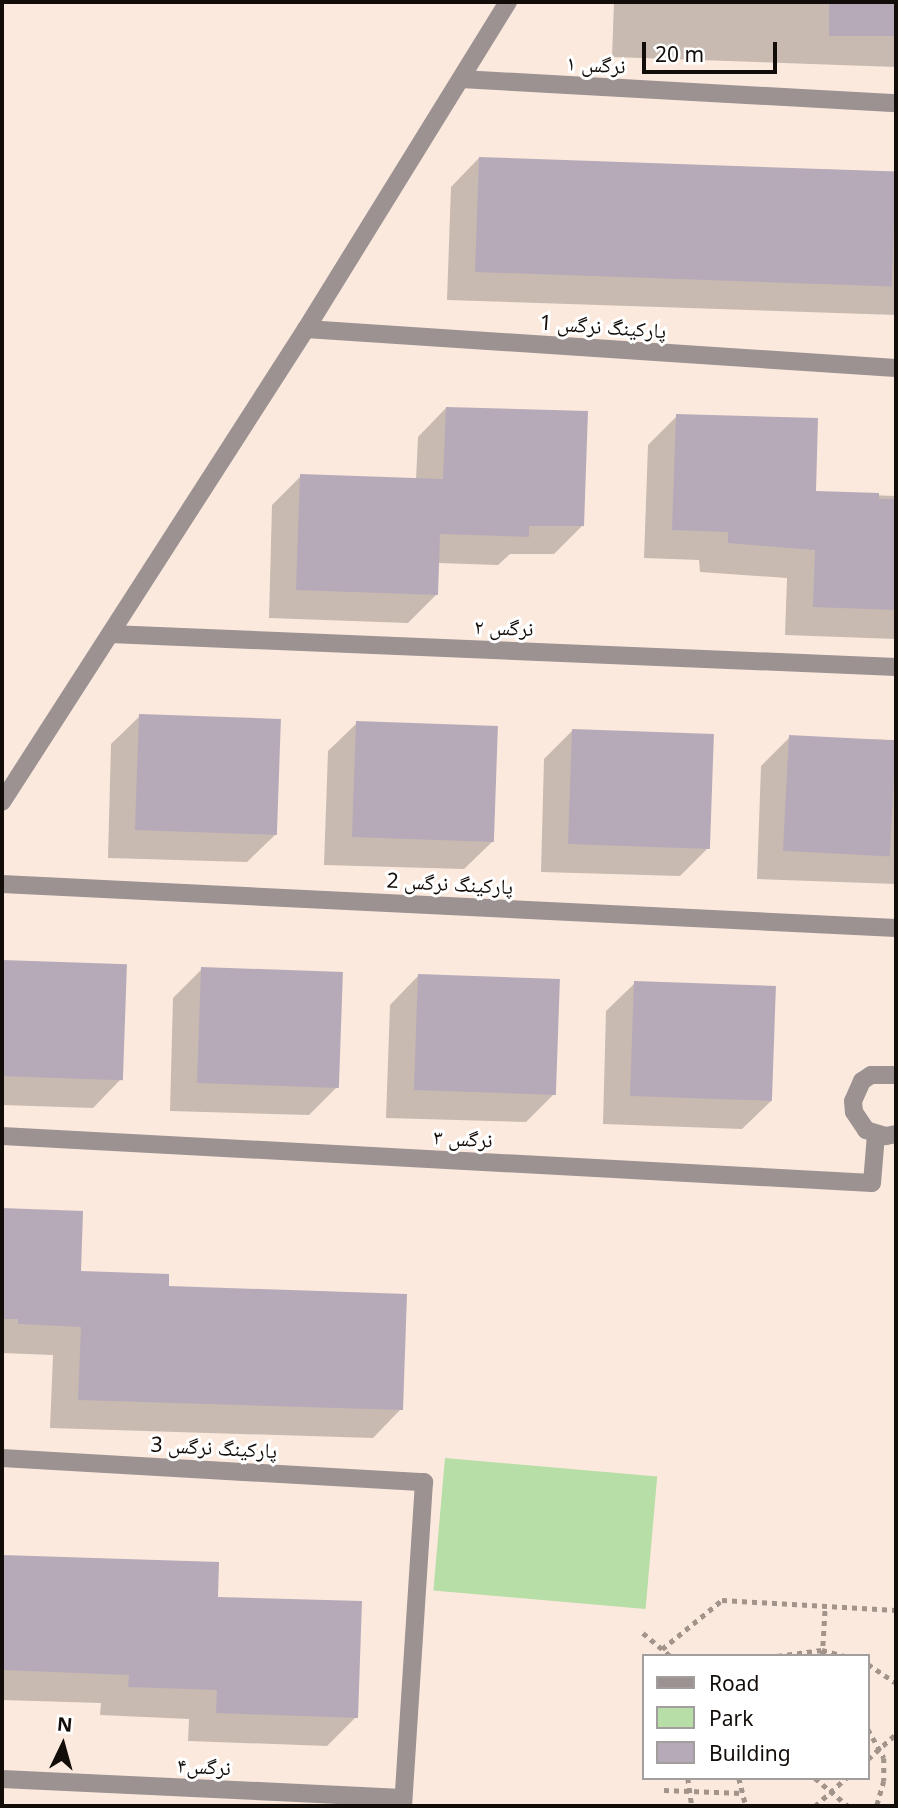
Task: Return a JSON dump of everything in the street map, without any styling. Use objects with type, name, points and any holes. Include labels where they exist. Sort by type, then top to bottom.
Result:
[{"type":"street","points":[[2,802],[306,329],[509,2]]},
{"type":"street","name":"نرگس ۱","points":[[461,79],[896,103]]},
{"type":"street","name":"پارکینگ نرگس 1","points":[[306,329],[896,368]]},
{"type":"street","name":"نرگس ۲","points":[[110,634],[896,667]]},
{"type":"street","name":"پارکینگ نرگس 2","points":[[2,884],[896,928]]},
{"type":"street","points":[[896,1075],[871,1075],[856,1091],[854,1112],[858,1122],[876,1135],[896,1134]]},
{"type":"street","name":"نرگس ۳","points":[[2,1136],[872,1183],[876,1135]]},
{"type":"street","name":"پارکینگ نرگس 3","points":[[2,1458],[424,1482],[403,1802]]},
{"type":"street","name":"نرگس۴","points":[[2,1779],[403,1802]]},
{"type":"path","points":[[662,1649],[722,1601],[896,1611]]},
{"type":"path","points":[[822,1653],[825,1607]]},
{"type":"path","points":[[643,1633],[668,1654]]},
{"type":"path","points":[[870,1665],[896,1683]]},
{"type":"path","points":[[870,1732],[881,1748],[884,1781],[877,1806]]},
{"type":"path","points":[[870,1757],[896,1734]]},
{"type":"path","points":[[688,1780],[692,1806]]},
{"type":"path","points":[[739,1780],[746,1806]]},
{"type":"path","points":[[818,1780],[848,1806]]},
{"type":"path","points":[[815,1806],[844,1780]]},
{"type":"path","points":[[664,1790],[742,1793]]},
{"type":"green space","points":[[445,1458],[657,1477],[646,1609],[433,1590]]},
{"type":"building","points":[[829,2],[896,2],[896,36],[829,36]]},
{"type":"building","points":[[479,157],[896,172],[892,286],[475,272]]},
{"type":"building","points":[[446,407],[588,411],[584,526],[529,526],[529,537],[440,534],[438,595],[296,590],[300,474],[443,479]]},
{"type":"building","points":[[676,414],[818,418],[816,491],[879,493],[879,499],[896,499],[896,610],[813,607],[815,550],[728,543],[728,532],[672,530]]},
{"type":"building","points":[[139,714],[281,719],[277,835],[135,830]]},
{"type":"building","points":[[356,721],[498,726],[494,842],[352,837]]},
{"type":"building","points":[[572,729],[714,734],[710,849],[568,844]]},
{"type":"building","points":[[789,735],[896,741],[890,856],[783,851]]},
{"type":"building","points":[[2,960],[127,964],[123,1080],[2,1076]]},
{"type":"building","points":[[201,967],[343,972],[339,1088],[197,1083]]},
{"type":"building","points":[[418,974],[560,979],[556,1095],[414,1090]]},
{"type":"building","points":[[634,981],[776,986],[772,1101],[630,1096]]},
{"type":"building","points":[[2,1208],[83,1211],[81,1271],[169,1274],[169,1286],[407,1294],[403,1410],[78,1400],[81,1327],[18,1324],[18,1319],[2,1319]]},
{"type":"building","points":[[2,1555],[219,1562],[218,1597],[362,1601],[358,1718],[216,1713],[217,1690],[128,1687],[129,1675],[2,1670]]}]
